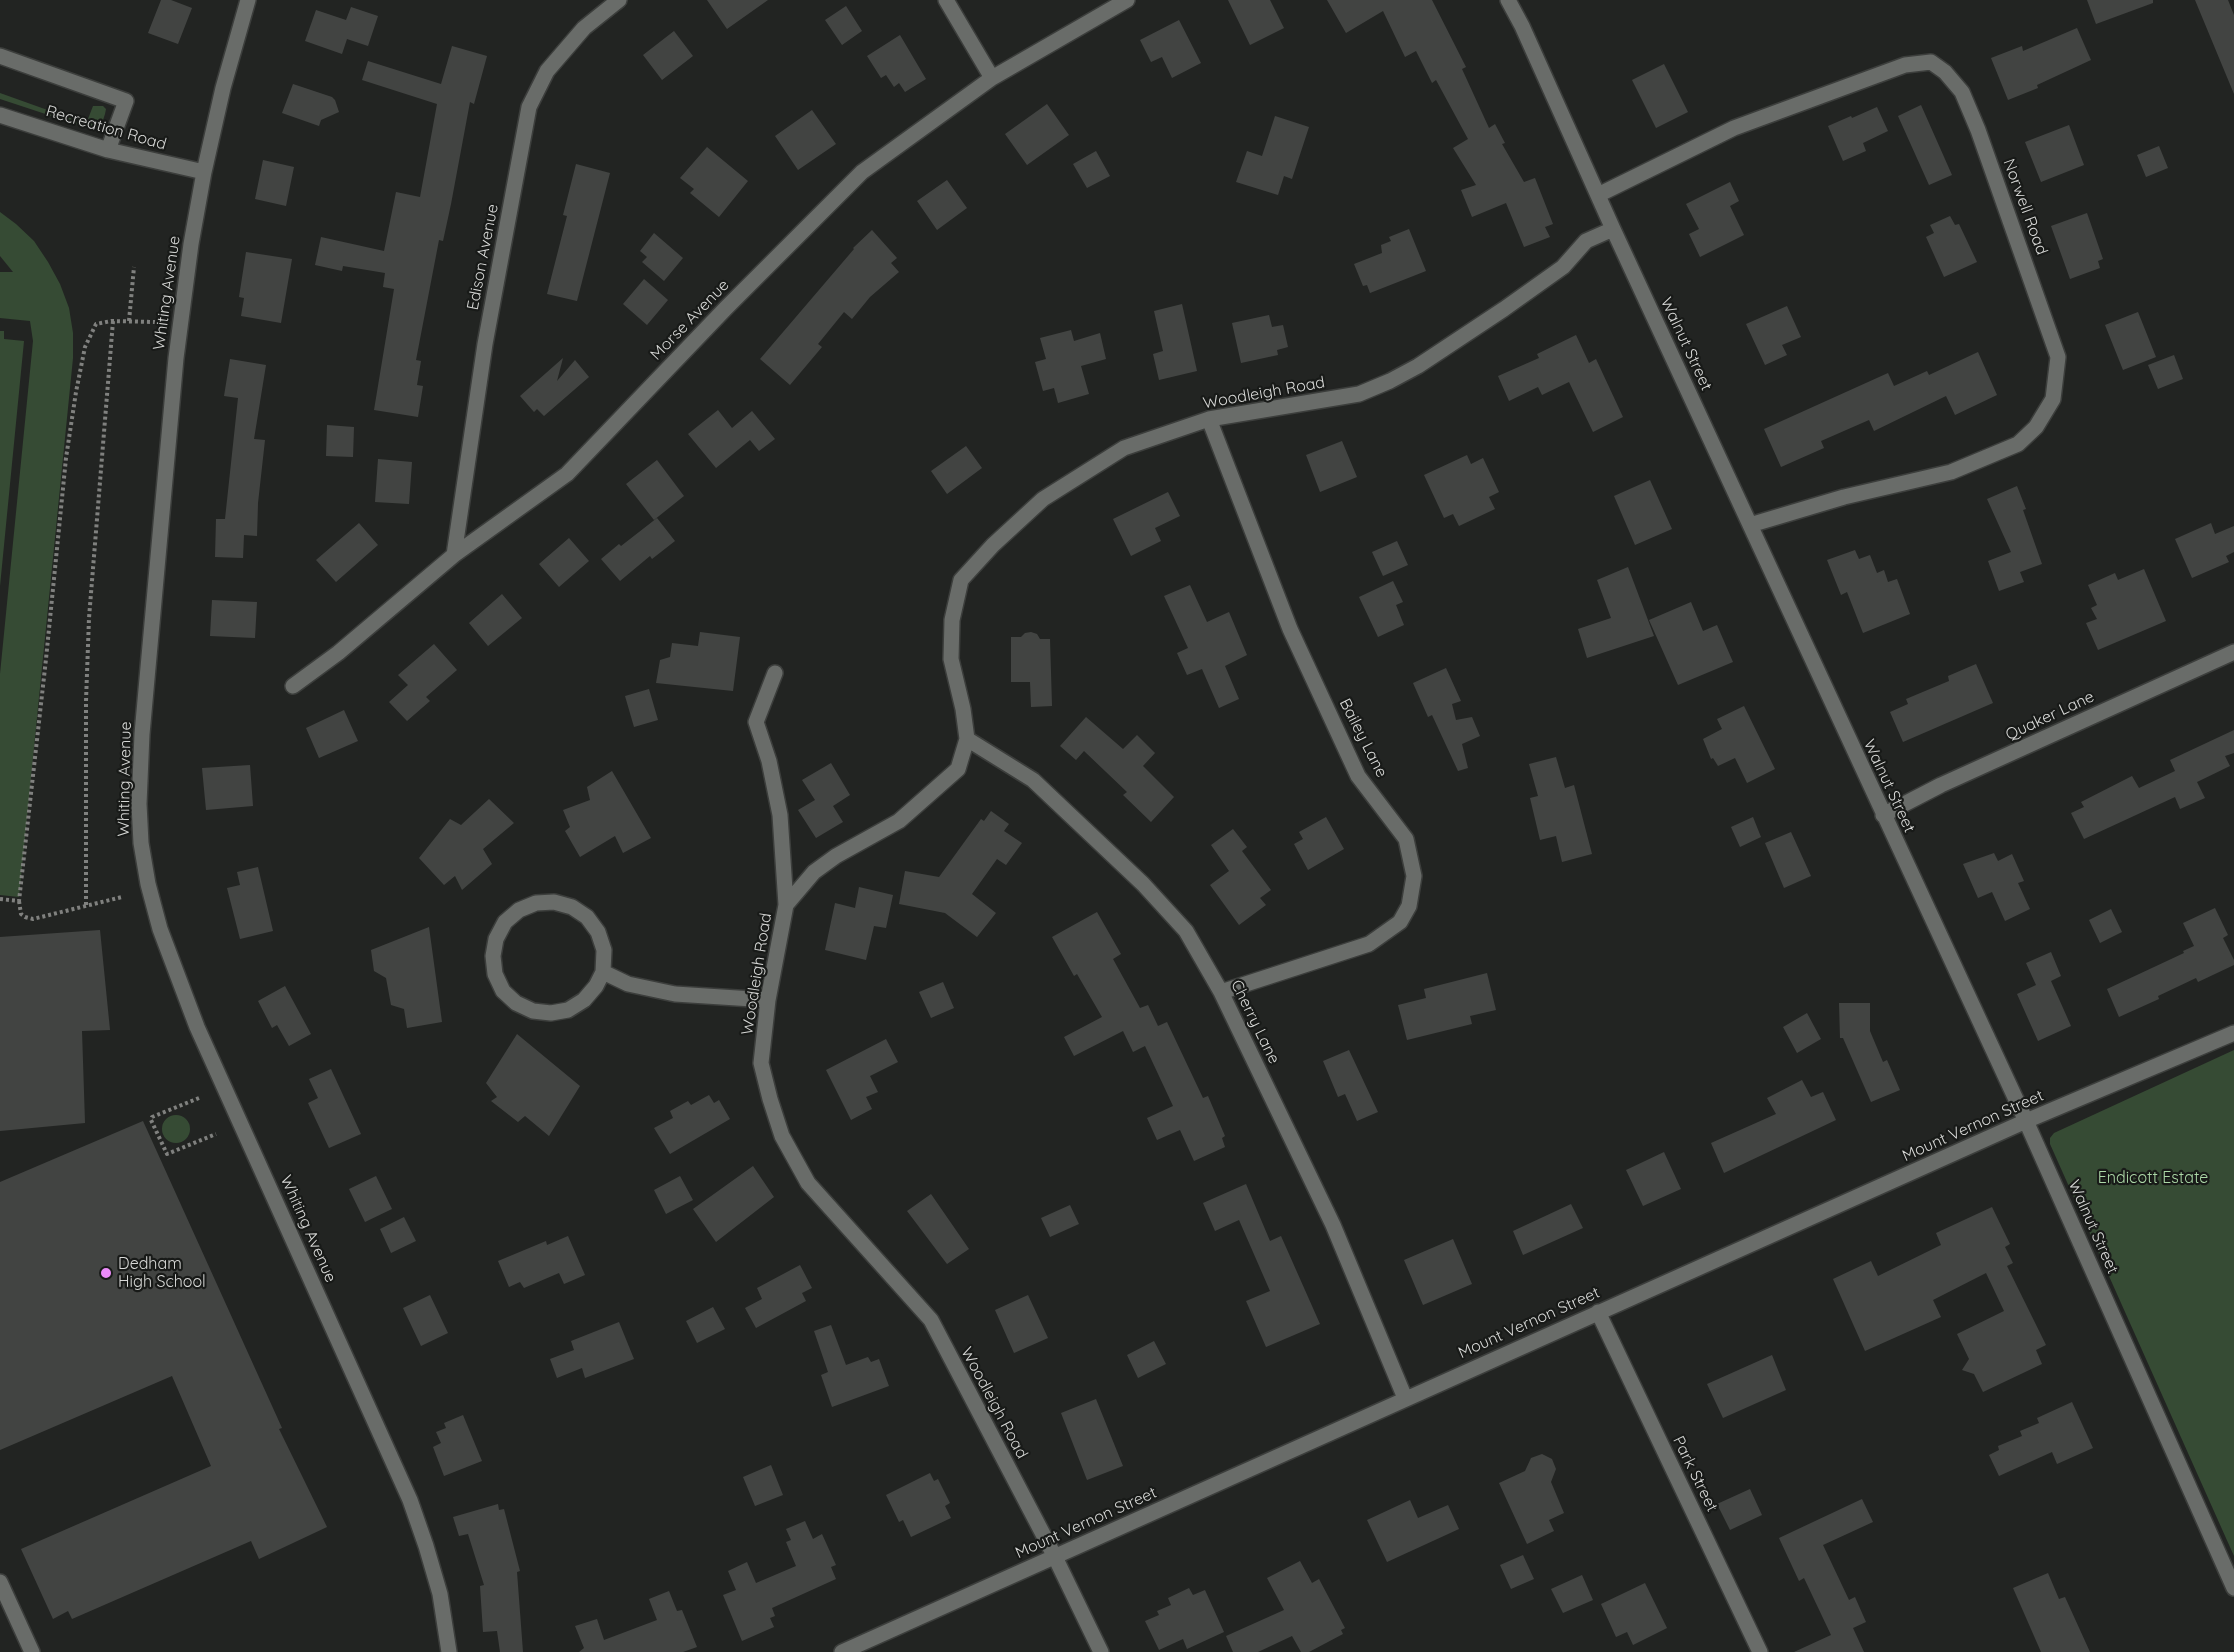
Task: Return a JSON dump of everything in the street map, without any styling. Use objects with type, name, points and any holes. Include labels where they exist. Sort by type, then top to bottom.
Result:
[{"type":"street","name":"Whiting Avenue","points":[[248,0],[223,88],[204,172],[191,244],[174,369],[142,734],[139,804],[141,843],[148,884],[163,938],[197,1027],[410,1500],[440,1594],[449,1652]]},
{"type":"street","name":"Edison Avenue","points":[[454,555],[485,344],[529,107],[547,70],[584,28],[619,0]]},
{"type":"street","points":[[946,0],[992,78]]},
{"type":"street","name":"Morse Avenue","points":[[293,686],[338,653],[454,555],[567,474],[726,308],[862,172],[992,78],[1127,0]]},
{"type":"street","name":"Walnut Street","points":[[1508,0],[1522,26],[1612,229],[2026,1121],[2234,1588]]},
{"type":"street","points":[[0,56],[126,101],[108,150]]},
{"type":"street","name":"Norwell Road","points":[[1598,195],[1734,128],[1905,64],[1931,62],[1945,72],[1962,92],[1978,130],[2058,357],[2053,399],[2036,426],[2018,444],[1960,468],[1844,496],[1750,525]]},
{"type":"street","name":"Recreation Road","points":[[0,115],[108,150],[204,172]]},
{"type":"street","name":"Woodleigh Road","points":[[1101,1652],[1055,1557],[930,1320],[808,1183],[782,1136],[762,1063],[768,1000],[786,905],[814,872],[836,856],[899,821],[958,769],[967,739],[963,709],[951,660],[952,620],[961,580],[993,544],[1043,499],[1124,448],[1209,419],[1359,394],[1390,381],[1418,366],[1504,309],[1563,267],[1586,241],[1612,229]]},
{"type":"street","name":"Bailey Lane","points":[[1209,419],[1290,629],[1358,776],[1406,839],[1414,876],[1409,906],[1400,922],[1369,945],[1221,992]]},
{"type":"street","name":"Quaker Lane","points":[[1883,815],[1941,785],[2234,652]]},
{"type":"street","points":[[774,673],[756,722],[769,761],[780,815],[786,905]]},
{"type":"street","name":"Cherry Lane","points":[[967,739],[1033,780],[1143,884],[1186,931],[1221,992],[1333,1225],[1405,1398]]},
{"type":"street","points":[[554,902],[572,907],[587,917],[598,932],[604,950],[603,972],[596,986],[584,1000],[568,1010],[550,1013],[533,1011],[516,1003],[503,991],[495,974],[493,956],[496,939],[504,922],[519,910],[536,903],[554,902]]},
{"type":"street","points":[[603,972],[628,984],[675,994],[768,1000]]},
{"type":"street","name":"Mount Vernon Street","points":[[842,1652],[2026,1121],[2234,1033]]},
{"type":"street","name":"Park Street","points":[[1598,1312],[1760,1652]]},
{"type":"street","points":[[0,1582],[32,1652]]},
{"type":"path","points":[[129,321],[134,267]]},
{"type":"path","points":[[86,905],[86,701],[89,618],[113,321]]},
{"type":"path","points":[[122,897],[33,919],[21,914],[19,901],[66,458],[75,392],[85,348],[92,328],[101,322],[155,322]]},
{"type":"path","points":[[0,899],[19,901]]},
{"type":"path","points":[[199,1098],[152,1117],[151,1120],[163,1146],[170,1155],[216,1134]]},
{"type":"green space","points":[[0,93],[81,122],[88,119],[93,106],[103,106],[106,109],[101,126],[91,129],[0,99]]},
{"type":"green space","points":[[0,212],[34,241],[48,262],[69,308],[73,333],[73,358],[19,897],[0,895],[0,674],[33,341],[30,321],[0,318],[0,272],[13,272],[0,256]]},
{"type":"green space","points":[[0,331],[4,331],[4,339],[24,341],[0,586]]},
{"type":"green space","name":"Endicott Estate","points":[[2234,1050],[2234,1556],[2050,1144],[2050,1138],[2054,1133]]},
{"type":"green space","points":[[176,1115],[186,1119],[190,1129],[186,1139],[176,1143],[166,1139],[162,1129],[166,1119]]},
{"type":"building","points":[[161,0],[171,0],[192,8],[178,44],[148,33]]},
{"type":"building","points":[[707,0],[768,0],[727,29]]},
{"type":"building","points":[[1228,0],[1270,0],[1284,28],[1250,45]]},
{"type":"building","points":[[1327,0],[1432,0],[1466,67],[1462,69],[1489,128],[1495,124],[1505,143],[1502,144],[1524,182],[1535,178],[1553,224],[1545,227],[1550,237],[1524,247],[1506,203],[1472,217],[1461,190],[1476,185],[1453,148],[1468,139],[1436,80],[1432,83],[1416,51],[1405,57],[1383,11],[1346,33]]},
{"type":"building","points":[[2087,0],[2153,0],[2153,3],[2096,24]]},
{"type":"building","points":[[2195,0],[2228,0],[2234,15],[2234,94]]},
{"type":"building","points":[[846,6],[862,31],[842,45],[825,20]]},
{"type":"building","points":[[351,7],[378,16],[368,46],[347,39],[342,54],[305,41],[316,10],[346,20]]},
{"type":"building","points":[[1179,20],[1201,63],[1172,78],[1162,57],[1151,62],[1140,40]]},
{"type":"building","points":[[2077,28],[2091,60],[2037,85],[2038,88],[2008,100],[1991,58],[2022,46],[2023,51]]},
{"type":"building","points":[[674,31],[693,56],[662,80],[643,55]]},
{"type":"building","points":[[900,35],[926,79],[905,92],[899,83],[894,87],[886,75],[881,78],[867,56]]},
{"type":"building","points":[[452,46],[487,56],[474,104],[470,102],[451,204],[443,241],[439,240],[416,360],[421,361],[417,385],[423,386],[418,417],[374,410],[394,289],[383,287],[385,273],[343,266],[342,271],[315,265],[321,237],[384,251],[396,192],[420,197],[437,104],[362,80],[368,61],[441,84]]},
{"type":"building","points":[[1664,64],[1688,112],[1656,128],[1632,80]]},
{"type":"building","points":[[293,84],[332,97],[339,112],[321,120],[319,126],[282,113]]},
{"type":"building","points":[[1047,104],[1069,135],[1027,165],[1005,134]]},
{"type":"building","points":[[1921,105],[1952,175],[1929,185],[1898,116]]},
{"type":"building","points":[[1877,107],[1888,131],[1863,143],[1866,151],[1843,161],[1828,126]]},
{"type":"building","points":[[812,110],[836,144],[798,170],[775,136]]},
{"type":"building","points":[[1275,116],[1309,127],[1292,179],[1284,176],[1278,195],[1236,182],[1247,151],[1262,156]]},
{"type":"building","points":[[2069,125],[2084,165],[2041,182],[2025,142]]},
{"type":"building","points":[[2159,146],[2168,168],[2146,177],[2137,155]]},
{"type":"building","points":[[707,147],[748,181],[719,217],[690,193],[694,189],[680,178]]},
{"type":"building","points":[[1096,151],[1110,176],[1087,188],[1073,164]]},
{"type":"building","points":[[263,160],[294,167],[286,206],[255,199]]},
{"type":"building","points":[[576,164],[610,173],[577,301],[547,294],[567,216],[563,215]]},
{"type":"building","points":[[947,180],[967,208],[937,230],[917,201]]},
{"type":"building","points":[[1730,182],[1739,201],[1730,206],[1744,235],[1700,257],[1689,234],[1699,229],[1686,204]]},
{"type":"building","points":[[2087,213],[2103,259],[2098,261],[2100,268],[2070,279],[2051,226]]},
{"type":"building","points":[[1950,216],[1955,225],[1959,224],[1977,262],[1944,277],[1926,237],[1934,233],[1930,225]]},
{"type":"building","points":[[1409,229],[1426,271],[1370,293],[1367,285],[1363,286],[1354,264],[1382,253],[1381,245],[1391,241],[1389,237]]},
{"type":"building","points":[[872,230],[897,258],[891,263],[899,272],[870,297],[852,319],[844,312],[818,344],[822,347],[790,385],[760,359],[853,248]]},
{"type":"building","points":[[654,233],[683,258],[664,281],[642,262],[647,257],[640,251]]},
{"type":"building","points":[[246,252],[292,259],[281,323],[241,316],[244,298],[239,297]]},
{"type":"building","points":[[644,279],[668,300],[647,325],[623,304]]},
{"type":"building","points":[[1182,304],[1197,371],[1159,380],[1153,354],[1163,351],[1154,311]]},
{"type":"building","points":[[1787,306],[1801,337],[1782,345],[1787,355],[1765,365],[1746,324]]},
{"type":"building","points":[[2138,312],[2156,357],[2123,370],[2105,325]]},
{"type":"building","points":[[1269,315],[1272,327],[1283,325],[1288,347],[1277,350],[1278,355],[1241,363],[1232,323]]},
{"type":"building","points":[[1071,330],[1074,341],[1100,333],[1106,359],[1081,366],[1089,394],[1058,403],[1054,388],[1043,391],[1035,362],[1046,359],[1040,338]]},
{"type":"building","points":[[1576,335],[1589,363],[1596,359],[1623,417],[1593,432],[1569,382],[1542,395],[1538,387],[1509,401],[1498,376],[1539,358],[1537,354]]},
{"type":"building","points":[[1978,352],[1997,395],[1955,415],[1946,396],[1874,431],[1869,420],[1821,441],[1824,448],[1781,467],[1764,429],[1888,373],[1894,386],[1927,371],[1929,375]]},
{"type":"building","points":[[2174,355],[2183,379],[2158,389],[2148,365]]},
{"type":"building","points":[[563,358],[557,381],[575,360],[589,377],[544,416],[537,409],[534,412],[520,396]]},
{"type":"building","points":[[230,359],[266,365],[254,439],[265,440],[257,536],[244,535],[243,558],[215,557],[216,519],[225,519],[238,398],[224,396]]},
{"type":"building","points":[[718,410],[732,428],[752,411],[775,439],[759,451],[750,440],[716,468],[688,434]]},
{"type":"building","points":[[327,425],[354,427],[353,457],[326,456]]},
{"type":"building","points":[[1342,441],[1357,477],[1320,492],[1306,455]]},
{"type":"building","points":[[966,446],[982,468],[947,494],[931,471]]},
{"type":"building","points":[[1467,455],[1471,464],[1483,458],[1499,492],[1489,497],[1495,509],[1459,526],[1453,514],[1444,518],[1424,475]]},
{"type":"building","points":[[378,459],[412,462],[409,504],[375,502]]},
{"type":"building","points":[[657,460],[684,496],[654,520],[626,484]]},
{"type":"building","points":[[1650,480],[1672,529],[1635,545],[1614,496]]},
{"type":"building","points":[[2017,486],[2042,564],[2020,572],[2024,582],[1999,591],[1988,561],[2011,552],[1987,499]]},
{"type":"building","points":[[1168,492],[1180,516],[1155,528],[1161,541],[1131,556],[1113,519]]},
{"type":"building","points":[[657,518],[675,541],[652,559],[650,556],[620,581],[601,559]]},
{"type":"building","points":[[359,523],[378,545],[336,582],[316,560]]},
{"type":"building","points":[[2211,523],[2215,534],[2234,526],[2234,552],[2226,556],[2229,562],[2192,578],[2175,539]]},
{"type":"building","points":[[569,538],[589,561],[559,587],[539,564]]},
{"type":"building","points":[[1397,541],[1408,565],[1383,576],[1372,552]]},
{"type":"building","points":[[1855,550],[1859,559],[1870,555],[1877,573],[1884,570],[1888,582],[1897,579],[1910,614],[1863,633],[1847,592],[1841,595],[1827,560]]},
{"type":"building","points":[[1628,567],[1654,636],[1587,658],[1578,629],[1611,618],[1597,580]]},
{"type":"building","points":[[2144,569],[2166,621],[2098,650],[2086,623],[2097,619],[2091,608],[2097,605],[2088,585],[2115,573],[2118,580]]},
{"type":"building","points":[[1393,581],[1403,602],[1396,605],[1404,625],[1378,637],[1359,597]]},
{"type":"building","points":[[1190,585],[1207,622],[1229,612],[1247,655],[1225,666],[1239,699],[1219,708],[1202,669],[1187,675],[1177,653],[1188,648],[1164,596]]},
{"type":"building","points":[[502,594],[522,618],[488,646],[469,623]]},
{"type":"building","points":[[212,600],[257,602],[255,638],[210,636]]},
{"type":"building","points":[[1691,602],[1703,631],[1717,625],[1733,662],[1678,685],[1649,620]]},
{"type":"building","points":[[700,632],[740,637],[733,691],[656,683],[660,660],[670,657],[672,643],[698,646]]},
{"type":"building","points":[[1031,632],[1037,634],[1040,639],[1050,639],[1052,706],[1031,707],[1030,682],[1011,682],[1011,637],[1021,637]]},
{"type":"building","points":[[434,644],[457,670],[426,697],[430,701],[407,721],[389,702],[408,685],[398,675]]},
{"type":"building","points":[[1976,664],[1993,703],[1903,742],[1890,712],[1908,704],[1906,699],[1949,681],[1948,676]]},
{"type":"building","points":[[1446,668],[1461,701],[1452,704],[1456,720],[1472,717],[1480,736],[1462,744],[1468,768],[1458,771],[1432,715],[1428,717],[1413,683]]},
{"type":"building","points":[[649,689],[658,720],[634,727],[625,696]]},
{"type":"building","points":[[1744,706],[1775,769],[1747,783],[1735,758],[1718,766],[1713,758],[1711,759],[1703,739],[1722,729],[1717,719]]},
{"type":"building","points":[[344,710],[358,741],[319,758],[306,728]]},
{"type":"building","points":[[1086,717],[1123,749],[1137,735],[1155,753],[1143,766],[1174,797],[1151,822],[1123,795],[1127,792],[1084,751],[1076,760],[1060,746]]},
{"type":"building","points":[[2234,730],[2234,753],[2225,756],[2230,766],[2197,782],[2205,798],[2180,809],[2175,797],[2084,839],[2071,813],[2084,807],[2081,802],[2132,776],[2139,788],[2175,771],[2170,760]]},
{"type":"building","points":[[1556,757],[1565,788],[1574,785],[1592,854],[1562,862],[1556,836],[1540,840],[1530,798],[1538,796],[1529,764]]},
{"type":"building","points":[[831,763],[850,795],[833,806],[843,822],[816,838],[798,810],[815,800],[802,780]]},
{"type":"building","points":[[250,765],[253,806],[206,810],[202,768]]},
{"type":"building","points":[[612,771],[651,838],[623,853],[615,836],[580,857],[565,831],[570,827],[563,810],[590,800],[587,787]]},
{"type":"building","points":[[489,799],[514,823],[483,849],[492,864],[462,890],[455,876],[444,885],[419,858],[450,819],[461,825]]},
{"type":"building","points":[[991,811],[1009,824],[1004,831],[1022,843],[1006,865],[997,859],[972,894],[996,913],[977,937],[945,913],[899,904],[905,871],[939,877],[981,819],[984,821]]},
{"type":"building","points":[[1326,817],[1344,849],[1308,870],[1294,844],[1303,839],[1299,832]]},
{"type":"building","points":[[1753,817],[1761,837],[1740,847],[1731,827]]},
{"type":"building","points":[[1233,829],[1247,847],[1242,851],[1271,890],[1260,898],[1266,905],[1239,925],[1210,885],[1229,871],[1211,845]]},
{"type":"building","points":[[1791,832],[1811,876],[1784,888],[1765,843]]},
{"type":"building","points":[[1994,853],[1998,861],[2012,854],[2024,881],[2018,883],[2030,909],[2005,921],[1992,892],[1978,898],[1963,864]]},
{"type":"building","points":[[258,867],[273,931],[240,939],[227,888],[240,885],[237,872]]},
{"type":"building","points":[[859,887],[893,895],[886,928],[874,926],[866,960],[825,950],[835,903],[855,908]]},
{"type":"building","points":[[2215,908],[2228,935],[2223,938],[2234,960],[2234,965],[2198,982],[2196,978],[2158,996],[2159,999],[2119,1017],[2107,989],[2184,953],[2183,951],[2194,946],[2183,923]]},
{"type":"building","points":[[2111,909],[2122,932],[2100,943],[2089,920]]},
{"type":"building","points":[[1097,912],[1121,954],[1113,959],[1140,1008],[1148,1005],[1158,1026],[1167,1022],[1203,1098],[1208,1096],[1225,1136],[1222,1138],[1225,1147],[1194,1161],[1180,1130],[1157,1140],[1147,1118],[1173,1106],[1145,1046],[1133,1052],[1123,1031],[1074,1056],[1064,1037],[1102,1017],[1077,974],[1074,976],[1052,937]]},
{"type":"building","points":[[429,927],[442,1022],[407,1028],[404,1009],[391,1005],[386,978],[374,971],[371,950]]},
{"type":"building","points":[[100,930],[110,1030],[82,1031],[85,1123],[0,1131],[0,937]]},
{"type":"building","points":[[2051,952],[2061,976],[2051,981],[2071,1026],[2038,1041],[2017,994],[2036,985],[2026,963]]},
{"type":"building","points":[[1487,973],[1496,1010],[1470,1016],[1472,1024],[1407,1040],[1398,1005],[1426,998],[1424,989]]},
{"type":"building","points":[[943,982],[954,1008],[931,1018],[919,992]]},
{"type":"building","points":[[285,986],[311,1034],[289,1046],[277,1025],[272,1028],[258,1001]]},
{"type":"building","points":[[1839,1003],[1870,1003],[1870,1031],[1883,1062],[1887,1060],[1900,1090],[1871,1102],[1843,1038],[1840,1038]]},
{"type":"building","points":[[1807,1013],[1821,1039],[1797,1053],[1783,1027]]},
{"type":"building","points":[[517,1034],[580,1086],[549,1136],[525,1116],[518,1122],[491,1101],[497,1097],[486,1083]]},
{"type":"building","points":[[886,1039],[898,1062],[870,1076],[878,1092],[866,1097],[872,1109],[851,1120],[826,1070]]},
{"type":"building","points":[[1349,1050],[1378,1112],[1357,1121],[1345,1094],[1338,1097],[1323,1061]]},
{"type":"building","points":[[331,1069],[361,1134],[329,1148],[308,1103],[318,1098],[309,1079]]},
{"type":"building","points":[[1802,1080],[1811,1097],[1823,1092],[1836,1120],[1724,1173],[1711,1143],[1776,1114],[1767,1098]]},
{"type":"building","points":[[709,1095],[714,1103],[719,1100],[730,1119],[670,1154],[654,1128],[673,1118],[670,1111],[688,1101],[691,1105]]},
{"type":"building","name":"Dedham High School","points":[[143,1121],[282,1428],[279,1429],[327,1527],[259,1559],[251,1541],[72,1619],[68,1611],[53,1619],[21,1549],[211,1466],[172,1376],[0,1450],[0,1182]]},
{"type":"building","points":[[1664,1152],[1681,1189],[1643,1206],[1626,1170]]},
{"type":"building","points":[[753,1166],[774,1197],[716,1242],[693,1209]]},
{"type":"building","points":[[376,1176],[392,1209],[365,1222],[349,1189]]},
{"type":"building","points":[[680,1176],[693,1200],[666,1214],[654,1190]]},
{"type":"building","points":[[1246,1184],[1270,1241],[1281,1236],[1320,1324],[1266,1347],[1246,1301],[1270,1291],[1239,1220],[1215,1231],[1203,1203]]},
{"type":"building","points":[[931,1194],[969,1249],[947,1264],[907,1211]]},
{"type":"building","points":[[1571,1204],[1583,1228],[1523,1255],[1513,1231]]},
{"type":"building","points":[[1070,1205],[1079,1224],[1050,1237],[1041,1218]]},
{"type":"building","points":[[1992,1207],[2010,1244],[2005,1247],[2013,1263],[2007,1266],[2046,1345],[2036,1350],[2042,1364],[1983,1392],[1974,1374],[1962,1370],[1969,1359],[1957,1334],[2004,1311],[1986,1273],[1933,1300],[1941,1317],[1865,1351],[1833,1279],[1871,1261],[1878,1276],[1941,1245],[1936,1233]]},
{"type":"building","points":[[404,1217],[416,1241],[391,1253],[380,1229]]},
{"type":"building","points":[[568,1236],[585,1275],[564,1284],[559,1273],[524,1288],[520,1282],[509,1287],[498,1261],[546,1241],[547,1245]]},
{"type":"building","points":[[1453,1239],[1472,1284],[1423,1305],[1404,1260]]},
{"type":"building","points":[[800,1265],[812,1288],[802,1293],[806,1301],[756,1328],[745,1308],[762,1299],[757,1288]]},
{"type":"building","points":[[430,1295],[448,1333],[421,1346],[403,1308]]},
{"type":"building","points":[[1028,1295],[1048,1338],[1014,1353],[995,1310]]},
{"type":"building","points":[[713,1307],[725,1329],[697,1343],[686,1321]]},
{"type":"building","points":[[619,1322],[634,1359],[585,1378],[582,1368],[557,1378],[550,1359],[574,1350],[571,1341]]},
{"type":"building","points":[[831,1325],[846,1365],[868,1357],[871,1362],[879,1359],[889,1386],[832,1407],[821,1375],[828,1372],[814,1331]]},
{"type":"building","points":[[1154,1341],[1166,1364],[1138,1378],[1127,1355]]},
{"type":"building","points":[[1772,1355],[1786,1390],[1723,1418],[1707,1384]]},
{"type":"building","points":[[1096,1399],[1123,1466],[1087,1480],[1061,1413]]},
{"type":"building","points":[[2072,1402],[2093,1448],[2057,1464],[2052,1452],[1999,1476],[1989,1455],[1999,1450],[1998,1446],[2022,1436],[2020,1431],[2039,1423],[2037,1418]]},
{"type":"building","points":[[463,1415],[482,1461],[444,1476],[433,1447],[441,1443],[436,1432],[446,1428],[444,1423]]},
{"type":"building","points":[[1542,1454],[1552,1459],[1556,1469],[1551,1482],[1564,1513],[1549,1520],[1554,1531],[1527,1544],[1499,1483],[1525,1471],[1531,1458]]},
{"type":"building","points":[[771,1465],[783,1495],[755,1506],[743,1477]]},
{"type":"building","points":[[930,1473],[934,1481],[938,1479],[950,1503],[945,1506],[951,1518],[911,1537],[903,1520],[899,1522],[886,1495]]},
{"type":"building","points":[[1750,1489],[1762,1515],[1730,1530],[1717,1504]]},
{"type":"building","points":[[1862,1499],[1873,1522],[1823,1545],[1849,1600],[1855,1597],[1866,1622],[1853,1628],[1864,1652],[1794,1652],[1831,1635],[1804,1578],[1799,1581],[1779,1538]]},
{"type":"building","points":[[1410,1500],[1418,1518],[1448,1505],[1459,1529],[1387,1562],[1367,1520]]},
{"type":"building","points":[[498,1504],[499,1510],[504,1509],[520,1571],[517,1572],[523,1652],[500,1652],[497,1631],[483,1632],[480,1586],[484,1585],[468,1534],[459,1536],[453,1517]]},
{"type":"building","points":[[805,1521],[813,1539],[822,1534],[836,1565],[831,1567],[836,1579],[772,1608],[775,1616],[770,1618],[774,1627],[742,1641],[723,1595],[736,1590],[728,1571],[747,1562],[756,1583],[796,1566],[786,1542],[791,1540],[786,1529]]},
{"type":"building","points":[[1523,1555],[1534,1579],[1511,1589],[1500,1565]]},
{"type":"building","points":[[1300,1561],[1312,1583],[1319,1579],[1345,1628],[1341,1630],[1343,1634],[1309,1652],[1301,1652],[1292,1636],[1258,1652],[1233,1652],[1226,1636],[1284,1610],[1267,1578]]},
{"type":"building","points":[[2048,1573],[2059,1599],[2065,1597],[2090,1652],[2041,1652],[2013,1588]]},
{"type":"building","points":[[1582,1575],[1593,1600],[1563,1613],[1551,1589]]},
{"type":"building","points":[[1645,1583],[1667,1628],[1633,1645],[1627,1632],[1616,1637],[1601,1604]]},
{"type":"building","points":[[1189,1588],[1193,1595],[1205,1590],[1224,1632],[1187,1649],[1183,1639],[1159,1650],[1145,1621],[1159,1615],[1157,1611],[1171,1605],[1168,1598]]},
{"type":"building","points":[[669,1591],[677,1611],[682,1610],[697,1647],[683,1652],[579,1652],[584,1648],[575,1626],[597,1619],[604,1640],[657,1620],[649,1599]]},
{"type":"place","name":"Dedham High School","points":[[106,1273]]}]
